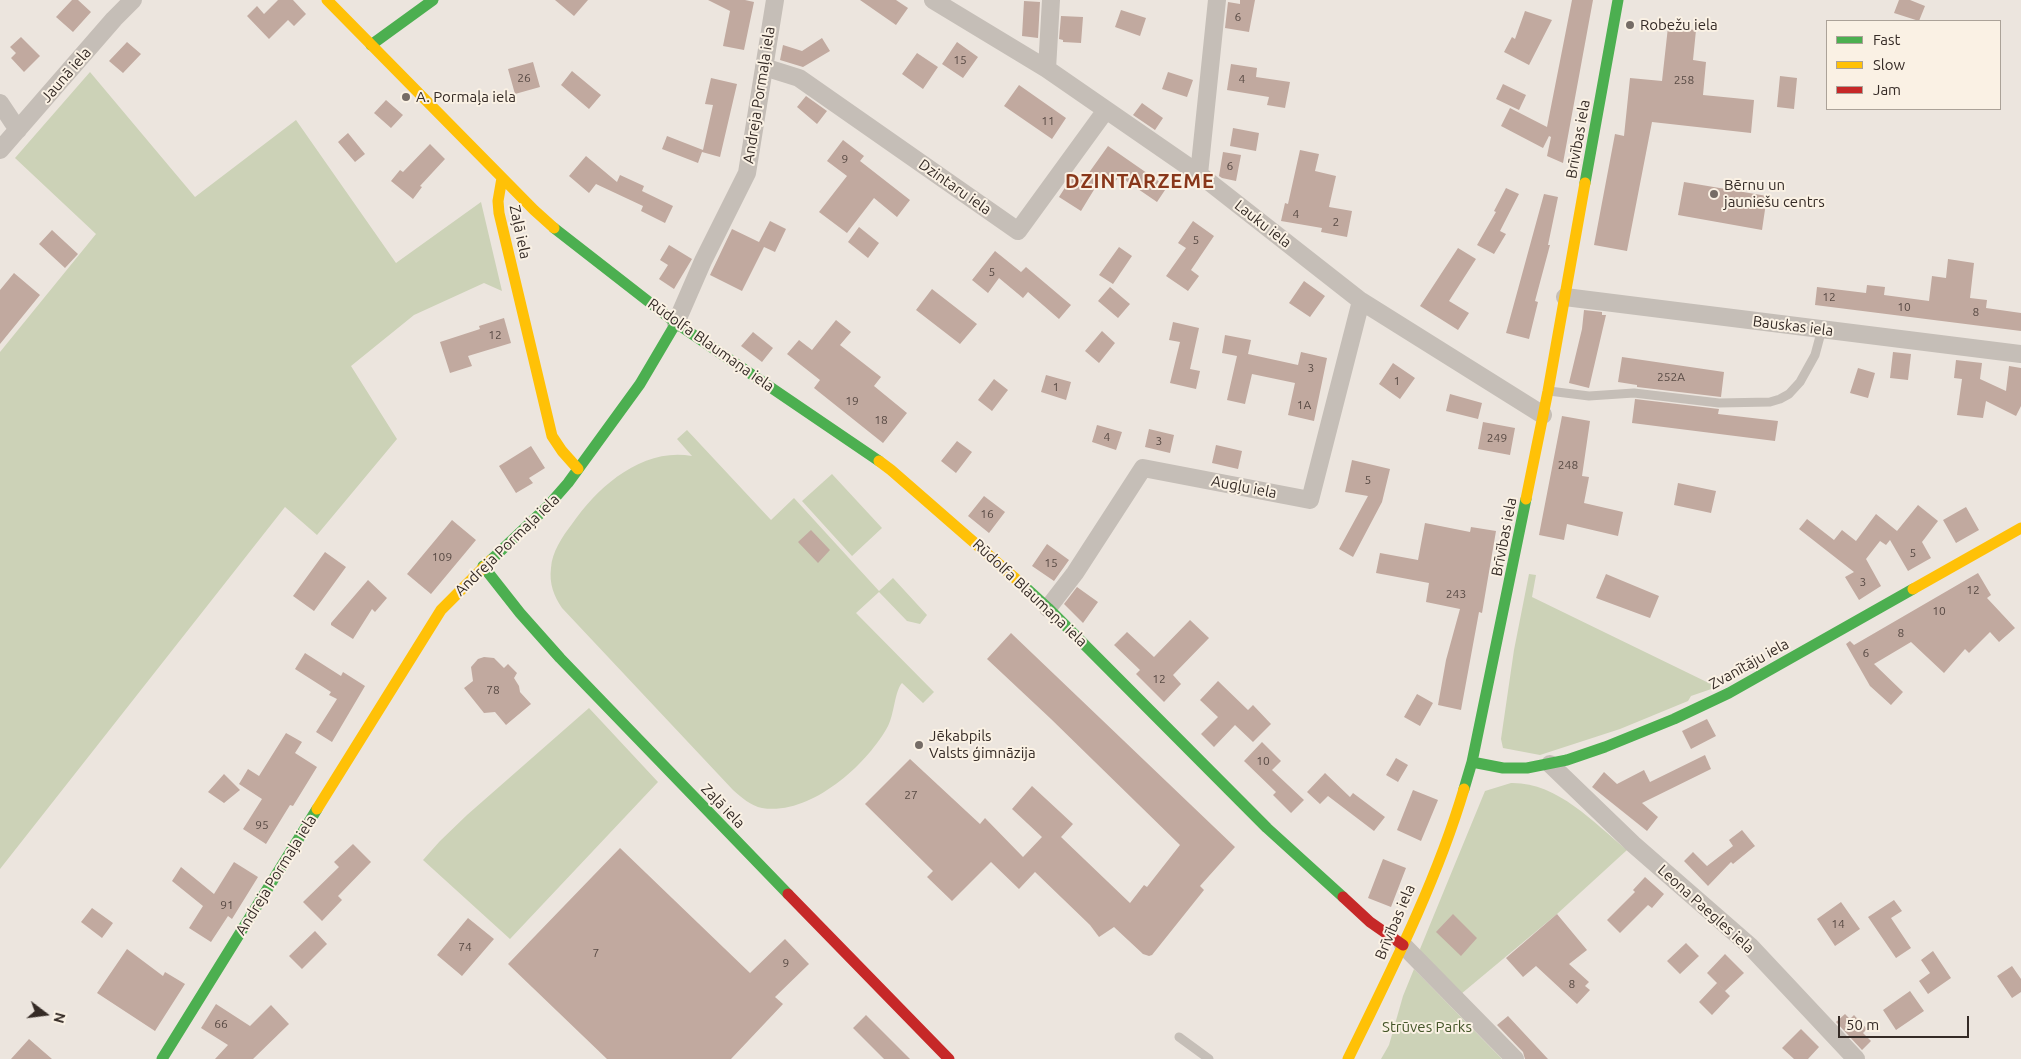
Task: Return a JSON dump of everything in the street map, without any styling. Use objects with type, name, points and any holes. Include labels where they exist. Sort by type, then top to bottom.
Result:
[{"type":"street","name":"Jaunā iela","points":[[0,150],[114,19],[133,0]]},
{"type":"street","points":[[327,0],[502,178]]},
{"type":"street","points":[[371,45],[433,0]]},
{"type":"street","name":"Andreja Pormaļa iela","points":[[162,1059],[424,636],[446,604],[463,585],[565,489],[666,342],[703,261],[747,173],[775,0]]},
{"type":"street","name":"Lauku iela","points":[[932,0],[1047,69],[1199,174],[1361,301],[1543,415]]},
{"type":"street","points":[[1047,69],[1051,0]]},
{"type":"street","points":[[1199,174],[1218,0]]},
{"type":"street","name":"Brīvības iela","points":[[1348,1059],[1403,945],[1462,797],[1472,762],[1548,391],[1618,0]]},
{"type":"street","name":"Dzintaru iela","points":[[764,67],[799,78],[1018,231],[1106,110]]},
{"type":"street","points":[[0,103],[18,130]]},
{"type":"street","name":"Rūdolfa Blaumaņa iela","points":[[502,178],[568,240],[676,323],[891,470],[981,546],[1048,608],[1267,828],[1370,922],[1403,945],[1515,1059]]},
{"type":"street","name":"Zaļā iela","points":[[502,178],[498,201],[499,213],[543,402],[552,436],[562,451],[578,468]]},
{"type":"street","name":"Bauskas iela","points":[[1565,298],[2021,354]]},
{"type":"street","name":"Augļu iela","points":[[1048,608],[1076,573],[1143,468],[1310,500],[1361,301]]},
{"type":"street","name":"Zvanītāju iela","points":[[1472,762],[1500,769],[1550,764],[1578,757],[1692,712],[2021,528]]},
{"type":"street","name":"Zaļā iela","points":[[484,566],[513,606],[633,726],[949,1059]]},
{"type":"street","name":"Leona Paegles iela","points":[[1550,764],[1633,844],[1750,946],[1856,1059]]},
{"type":"lane","points":[[1548,391],[1589,396],[1634,392],[1720,403],[1770,402],[1789,394],[1800,382],[1815,355],[1822,329]]},
{"type":"lane","points":[[1179,1037],[1209,1059]]},
{"type":"green space","points":[[90,72],[195,197],[296,120],[396,263],[481,202],[502,291],[484,283],[414,315],[351,366],[397,439],[317,535],[285,507],[0,869],[0,352],[96,234],[15,158]]},
{"type":"green space","points":[[687,430],[771,520],[794,498],[879,591],[893,578],[927,615],[920,624],[907,621],[879,592],[856,613],[934,692],[923,703],[902,683],[898,691],[892,716],[879,741],[852,771],[835,785],[799,804],[780,808],[762,808],[750,803],[736,793],[562,608],[553,590],[551,574],[555,550],[583,510],[608,483],[623,472],[639,464],[656,457],[692,456],[677,439]]},
{"type":"green space","points":[[832,474],[882,528],[852,556],[802,501]]},
{"type":"green space","points":[[1529,574],[1536,575],[1532,597],[1717,687],[1691,696],[1688,701],[1620,729],[1540,755],[1503,748],[1501,739],[1514,650]]},
{"type":"green space","points":[[589,708],[658,782],[510,939],[423,860],[467,815]]},
{"type":"green space","points":[[1511,783],[1528,784],[1559,796],[1587,816],[1627,850],[1557,914],[1461,994],[1421,954],[1420,949],[1485,791]]},
{"type":"green space","name":"Strūves Parks","points":[[1414,969],[1502,1059],[1381,1059],[1389,1045],[1403,996]]},
{"type":"building","points":[[72,0],[78,0],[91,12],[73,32],[56,17]]},
{"type":"building","points":[[278,0],[293,0],[306,14],[294,26],[288,20],[269,39],[247,16],[257,6],[264,14]]},
{"type":"building","points":[[555,0],[588,0],[574,16]]},
{"type":"building","points":[[708,0],[745,0],[754,2],[744,50],[723,46],[730,11]]},
{"type":"building","points":[[860,0],[896,0],[908,8],[896,25]]},
{"type":"building","points":[[1240,0],[1255,0],[1249,32],[1225,28],[1228,2],[1240,4]]},
{"type":"building","points":[[1572,0],[1593,0],[1563,163],[1547,156],[1551,137],[1549,136],[1543,148],[1501,126],[1510,108],[1547,127]]},
{"type":"building","points":[[1899,0],[1910,0],[1925,6],[1919,20],[1894,13]]},
{"type":"building","points":[[1024,1],[1040,2],[1038,38],[1022,36]]},
{"type":"building","points":[[1121,10],[1146,18],[1140,36],[1115,27]]},
{"type":"building","points":[[1525,11],[1552,20],[1529,65],[1504,52],[1512,37],[1515,39]]},
{"type":"building","points":[[1061,16],[1083,17],[1081,43],[1063,42],[1063,40],[1059,39]]},
{"type":"building","points":[[1668,27],[1696,30],[1693,60],[1706,62],[1703,95],[1754,100],[1751,133],[1652,122],[1627,251],[1594,245],[1615,134],[1624,136],[1630,78],[1662,81]]},
{"type":"building","points":[[21,37],[40,56],[24,72],[11,58],[16,53],[10,47]]},
{"type":"building","points":[[822,38],[830,51],[803,67],[780,60],[783,45],[802,51]]},
{"type":"building","points":[[127,42],[141,54],[123,73],[109,61]]},
{"type":"building","points":[[957,42],[978,57],[963,78],[942,64]]},
{"type":"building","points":[[917,53],[938,67],[923,89],[902,74]]},
{"type":"building","points":[[533,62],[540,87],[515,94],[508,69]]},
{"type":"building","points":[[1231,64],[1257,68],[1256,77],[1290,82],[1285,108],[1267,105],[1269,97],[1227,90]]},
{"type":"building","points":[[572,71],[601,95],[589,109],[561,85]]},
{"type":"building","points":[[1168,72],[1193,80],[1187,97],[1162,89]]},
{"type":"building","points":[[1780,76],[1797,78],[1794,109],[1777,107]]},
{"type":"building","points":[[711,78],[737,84],[720,157],[702,152],[698,163],[662,149],[667,136],[703,150],[713,105],[705,104]]},
{"type":"building","points":[[1503,84],[1526,95],[1519,110],[1496,99]]},
{"type":"building","points":[[1019,85],[1066,118],[1052,139],[1004,106]]},
{"type":"building","points":[[806,96],[827,111],[817,124],[797,107]]},
{"type":"building","points":[[386,100],[403,115],[391,128],[374,113]]},
{"type":"building","points":[[1142,103],[1163,118],[1155,130],[1133,115]]},
{"type":"building","points":[[1233,128],[1259,133],[1256,151],[1230,146]]},
{"type":"building","points":[[348,133],[365,154],[355,162],[338,142]]},
{"type":"building","points":[[843,140],[864,156],[860,161],[910,200],[897,217],[874,198],[847,233],[819,212],[847,176],[827,161]]},
{"type":"building","points":[[430,144],[445,159],[420,186],[422,187],[413,199],[391,181],[400,170],[403,172]]},
{"type":"building","points":[[1108,146],[1167,187],[1157,202],[1119,176],[1115,182],[1103,175],[1081,211],[1059,197],[1073,175],[1083,181]]},
{"type":"building","points":[[1300,150],[1319,154],[1315,171],[1336,176],[1329,207],[1352,211],[1347,237],[1321,232],[1322,228],[1281,221],[1285,203],[1288,204]]},
{"type":"building","points":[[1223,152],[1241,155],[1236,181],[1219,176]]},
{"type":"building","points":[[586,156],[617,182],[620,175],[644,186],[642,191],[673,206],[665,223],[641,211],[643,206],[596,184],[589,193],[569,176]]},
{"type":"building","points":[[1684,182],[1767,196],[1762,230],[1678,215]]},
{"type":"building","points":[[1506,188],[1519,194],[1500,231],[1506,234],[1494,254],[1477,245],[1496,212],[1494,211]]},
{"type":"building","points":[[1544,194],[1558,197],[1548,245],[1550,245],[1535,301],[1538,302],[1529,339],[1506,333]]},
{"type":"building","points":[[770,221],[786,229],[775,252],[764,247],[742,291],[710,275],[732,229],[759,242]]},
{"type":"building","points":[[1193,221],[1214,236],[1191,270],[1199,276],[1188,291],[1166,276],[1186,248],[1178,243]]},
{"type":"building","points":[[859,227],[879,243],[868,258],[848,242]]},
{"type":"building","points":[[52,230],[78,254],[65,268],[39,244]]},
{"type":"building","points":[[669,245],[692,259],[674,289],[659,279],[668,265],[660,260]]},
{"type":"building","points":[[1119,247],[1132,256],[1113,284],[1099,275]]},
{"type":"building","points":[[1458,248],[1476,259],[1449,301],[1469,313],[1458,330],[1420,306]]},
{"type":"building","points":[[995,251],[1021,272],[1026,267],[1071,305],[1059,319],[1028,292],[1023,298],[999,278],[988,293],[972,280]]},
{"type":"building","points":[[1948,259],[1974,263],[1970,298],[1987,300],[1986,308],[2021,313],[2021,331],[1815,305],[1817,287],[1866,293],[1867,285],[1885,287],[1884,295],[1929,301],[1932,276],[1946,278]]},
{"type":"building","points":[[14,273],[40,295],[0,344],[0,290]]},
{"type":"building","points":[[1304,281],[1325,296],[1310,317],[1289,303]]},
{"type":"building","points":[[1110,287],[1130,304],[1118,318],[1098,301]]},
{"type":"building","points":[[932,289],[977,324],[960,344],[916,310]]},
{"type":"building","points":[[1584,310],[1602,312],[1602,315],[1606,315],[1589,388],[1569,383],[1582,329]]},
{"type":"building","points":[[504,318],[511,343],[468,356],[472,366],[450,373],[440,342],[480,329],[479,326]]},
{"type":"building","points":[[836,320],[851,332],[840,345],[881,377],[874,386],[907,413],[883,443],[814,388],[820,380],[787,354],[799,340],[812,350]]},
{"type":"building","points":[[1173,322],[1199,328],[1190,369],[1200,371],[1196,389],[1170,383],[1180,342],[1169,340]]},
{"type":"building","points":[[1102,331],[1115,343],[1099,363],[1085,351]]},
{"type":"building","points":[[753,332],[773,348],[762,362],[741,346]]},
{"type":"building","points":[[1225,335],[1251,340],[1248,354],[1298,365],[1301,352],[1327,358],[1314,421],[1288,415],[1295,383],[1252,374],[1245,404],[1227,400],[1237,356],[1222,353]]},
{"type":"building","points":[[1893,352],[1911,354],[1908,380],[1890,378]]},
{"type":"building","points":[[1622,357],[1724,372],[1721,397],[1637,387],[1637,385],[1618,382]]},
{"type":"building","points":[[1956,360],[1982,363],[1980,379],[2006,391],[2009,366],[2021,368],[2021,406],[2016,416],[1986,401],[1983,418],[1957,415],[1962,379],[1954,378]]},
{"type":"building","points":[[1393,363],[1415,378],[1400,399],[1379,384]]},
{"type":"building","points":[[1858,368],[1875,373],[1868,398],[1850,393]]},
{"type":"building","points":[[1046,375],[1071,382],[1066,400],[1041,392]]},
{"type":"building","points":[[994,379],[1008,390],[992,411],[978,400]]},
{"type":"building","points":[[1450,394],[1482,403],[1478,419],[1446,411]]},
{"type":"building","points":[[1635,399],[1719,409],[1718,414],[1778,421],[1775,441],[1632,423]]},
{"type":"building","points":[[1562,416],[1590,421],[1582,476],[1589,477],[1584,503],[1623,512],[1618,536],[1567,524],[1564,540],[1539,535]]},
{"type":"building","points":[[1483,422],[1515,428],[1510,455],[1478,449]]},
{"type":"building","points":[[1097,425],[1122,432],[1116,450],[1092,442]]},
{"type":"building","points":[[1149,429],[1174,435],[1170,453],[1145,447]]},
{"type":"building","points":[[957,441],[972,452],[956,473],[941,461]]},
{"type":"building","points":[[1216,445],[1242,451],[1238,469],[1212,463]]},
{"type":"building","points":[[531,446],[545,468],[529,478],[533,483],[516,493],[499,466]]},
{"type":"building","points":[[1352,460],[1390,469],[1382,502],[1353,557],[1339,549],[1368,496],[1345,492]]},
{"type":"building","points":[[1678,483],[1716,491],[1711,513],[1674,505]]},
{"type":"building","points":[[984,496],[1005,512],[989,533],[968,516]]},
{"type":"building","points":[[1918,505],[1938,521],[1922,542],[1931,558],[1908,571],[1890,540],[1886,545],[1880,541],[1866,559],[1881,586],[1859,600],[1845,577],[1854,572],[1799,529],[1807,519],[1834,540],[1842,530],[1856,541],[1876,514],[1897,531]]},
{"type":"building","points":[[1966,507],[1979,530],[1956,543],[1943,520]]},
{"type":"building","points":[[452,520],[476,540],[431,594],[407,574]]},
{"type":"building","points":[[1425,523],[1470,532],[1471,527],[1496,531],[1482,613],[1479,612],[1461,710],[1438,705],[1446,660],[1460,609],[1426,602],[1429,583],[1376,573],[1380,553],[1418,560]]},
{"type":"building","points":[[811,530],[830,550],[818,563],[798,542]]},
{"type":"building","points":[[1047,544],[1069,560],[1054,581],[1032,566]]},
{"type":"building","points":[[325,552],[346,567],[314,611],[293,596]]},
{"type":"building","points":[[1978,573],[1991,595],[1987,598],[2015,628],[1999,642],[1990,632],[1969,653],[1965,649],[1944,673],[1911,642],[1874,664],[1903,692],[1891,705],[1870,686],[1846,644],[1850,641],[1854,645]]},
{"type":"building","points":[[1606,574],[1659,596],[1650,618],[1596,598]]},
{"type":"building","points":[[368,580],[387,598],[375,612],[372,609],[353,639],[331,625],[331,623]]},
{"type":"building","points":[[1077,587],[1098,602],[1083,623],[1064,604]]},
{"type":"building","points":[[1190,620],[1209,638],[1173,675],[1181,684],[1164,702],[1136,674],[1140,670],[1114,645],[1127,632],[1154,657]]},
{"type":"building","points":[[1011,633],[1235,847],[1200,886],[1204,890],[1152,955],[1143,954],[1114,927],[1099,937],[1090,925],[1035,872],[1019,889],[991,862],[952,901],[927,877],[933,871],[865,804],[910,759],[980,824],[985,818],[1023,857],[1042,837],[1012,809],[1032,786],[1073,824],[1061,837],[1130,903],[1144,885],[1147,887],[1180,845],[987,659]]},
{"type":"building","points":[[305,653],[341,676],[343,672],[365,686],[332,742],[316,732],[337,699],[329,695],[331,692],[295,669]]},
{"type":"building","points":[[484,657],[494,658],[504,668],[508,664],[517,673],[514,678],[520,692],[531,704],[506,725],[495,712],[484,713],[464,688],[473,681],[471,667],[478,659]]},
{"type":"building","points":[[1218,681],[1248,710],[1253,705],[1271,724],[1253,742],[1235,725],[1214,747],[1201,734],[1218,717],[1200,700]]},
{"type":"building","points":[[1417,694],[1433,703],[1420,726],[1404,717]]},
{"type":"building","points":[[1707,719],[1716,736],[1691,749],[1682,731]]},
{"type":"building","points":[[286,733],[302,742],[295,753],[317,767],[293,806],[290,805],[266,844],[243,829],[262,799],[239,784],[248,769],[259,776]]},
{"type":"building","points":[[1262,742],[1281,761],[1272,770],[1304,800],[1291,813],[1273,795],[1276,792],[1244,761]]},
{"type":"building","points":[[1705,755],[1711,769],[1642,803],[1658,817],[1647,831],[1592,787],[1604,772],[1617,784],[1644,770],[1650,782]]},
{"type":"building","points":[[1396,758],[1408,765],[1398,782],[1386,775]]},
{"type":"building","points":[[1325,773],[1350,797],[1353,793],[1385,817],[1374,831],[1328,796],[1320,804],[1307,792]]},
{"type":"building","points":[[224,774],[240,790],[224,803],[208,792]]},
{"type":"building","points":[[1413,790],[1438,800],[1421,841],[1397,830]]},
{"type":"building","points":[[1742,830],[1755,846],[1733,864],[1731,862],[1708,886],[1684,861],[1693,852],[1707,866],[1733,846],[1729,840]]},
{"type":"building","points":[[353,844],[371,862],[338,896],[342,900],[322,921],[303,902],[339,867],[334,862]]},
{"type":"building","points":[[620,848],[750,973],[785,939],[809,964],[775,997],[783,1004],[731,1059],[607,1059],[508,964]]},
{"type":"building","points":[[1383,859],[1406,868],[1391,907],[1368,898]]},
{"type":"building","points":[[234,862],[258,877],[232,919],[228,916],[211,942],[189,928],[203,906],[172,881],[181,867],[214,894]]},
{"type":"building","points":[[1645,877],[1664,894],[1652,908],[1648,905],[1620,933],[1607,920],[1635,892],[1633,890]]},
{"type":"building","points":[[1894,900],[1902,911],[1891,918],[1911,948],[1896,958],[1868,917]]},
{"type":"building","points":[[1841,902],[1860,929],[1835,946],[1817,919]]},
{"type":"building","points":[[92,908],[113,923],[102,938],[81,922]]},
{"type":"building","points":[[1453,914],[1477,938],[1461,956],[1436,932]]},
{"type":"building","points":[[1557,914],[1587,950],[1569,964],[1589,982],[1585,986],[1590,990],[1577,1004],[1536,966],[1523,977],[1506,958]]},
{"type":"building","points":[[468,918],[494,939],[462,976],[437,955]]},
{"type":"building","points":[[315,931],[327,944],[302,969],[289,956]]},
{"type":"building","points":[[1686,943],[1699,956],[1680,974],[1667,961]]},
{"type":"building","points":[[127,949],[163,976],[165,972],[185,984],[155,1031],[97,993]]},
{"type":"building","points":[[1933,951],[1951,978],[1928,994],[1919,981],[1930,973],[1921,960]]},
{"type":"building","points":[[1725,954],[1744,973],[1725,991],[1707,973]]},
{"type":"building","points":[[2012,966],[2021,979],[2021,992],[2012,998],[1997,976]]},
{"type":"building","points":[[1717,983],[1730,996],[1712,1015],[1699,1002]]},
{"type":"building","points":[[1910,991],[1924,1011],[1896,1030],[1883,1010]]},
{"type":"building","points":[[216,1004],[250,1026],[271,1005],[289,1024],[253,1059],[215,1059],[228,1045],[201,1028]]},
{"type":"building","points":[[1845,1014],[1850,1019],[1854,1015],[1867,1029],[1863,1033],[1871,1041],[1862,1050],[1836,1022]]},
{"type":"building","points":[[866,1015],[910,1059],[884,1059],[853,1028]]},
{"type":"building","points":[[1508,1016],[1548,1059],[1525,1059],[1523,1052],[1497,1025]]},
{"type":"building","points":[[1801,1029],[1819,1047],[1808,1059],[1794,1059],[1782,1048]]},
{"type":"building","points":[[29,1039],[52,1059],[11,1059]]},
{"type":"traffic: fast","points":[[371,45],[433,0]]},
{"type":"traffic: fast","points":[[1585,183],[1618,0]]},
{"type":"traffic: fast","points":[[554,228],[676,323],[879,461]]},
{"type":"traffic: fast","points":[[491,560],[547,507],[568,483],[640,384],[676,323]]},
{"type":"traffic: fast","points":[[1464,789],[1472,762],[1526,499]]},
{"type":"traffic: fast","points":[[483,566],[520,613],[560,658],[788,894]]},
{"type":"traffic: fast","points":[[1024,586],[1267,828],[1343,897]]},
{"type":"traffic: fast","points":[[1472,762],[1503,768],[1527,768],[1567,760],[1605,747],[1674,719],[1729,693],[1913,589]]},
{"type":"traffic: fast","points":[[162,1059],[317,809]]},
{"type":"traffic: slow","points":[[327,0],[554,228]]},
{"type":"traffic: slow","points":[[502,178],[498,201],[499,213],[552,436],[578,469]]},
{"type":"traffic: slow","points":[[1526,499],[1548,391],[1585,183]]},
{"type":"traffic: slow","points":[[879,461],[1024,586]]},
{"type":"traffic: slow","points":[[1913,589],[2021,528]]},
{"type":"traffic: slow","points":[[317,809],[441,610],[491,560]]},
{"type":"traffic: slow","points":[[1348,1059],[1412,926],[1453,824],[1464,789]]},
{"type":"traffic: jam","points":[[788,894],[949,1059]]},
{"type":"traffic: jam","points":[[1343,897],[1370,922],[1403,945]]},
{"type":"place","name":"Robežu iela","points":[[1630,25]]},
{"type":"place","name":"A. Pormaļa iela","points":[[406,97]]},
{"type":"place","name":"Bērnu un jauniešu centrs","points":[[1714,194]]},
{"type":"place","name":"Jēkabpils Valsts ģimnāzija","points":[[919,745]]},
{"type":"district","name":"DZINTARZEME","points":[[1140,181]]}]
